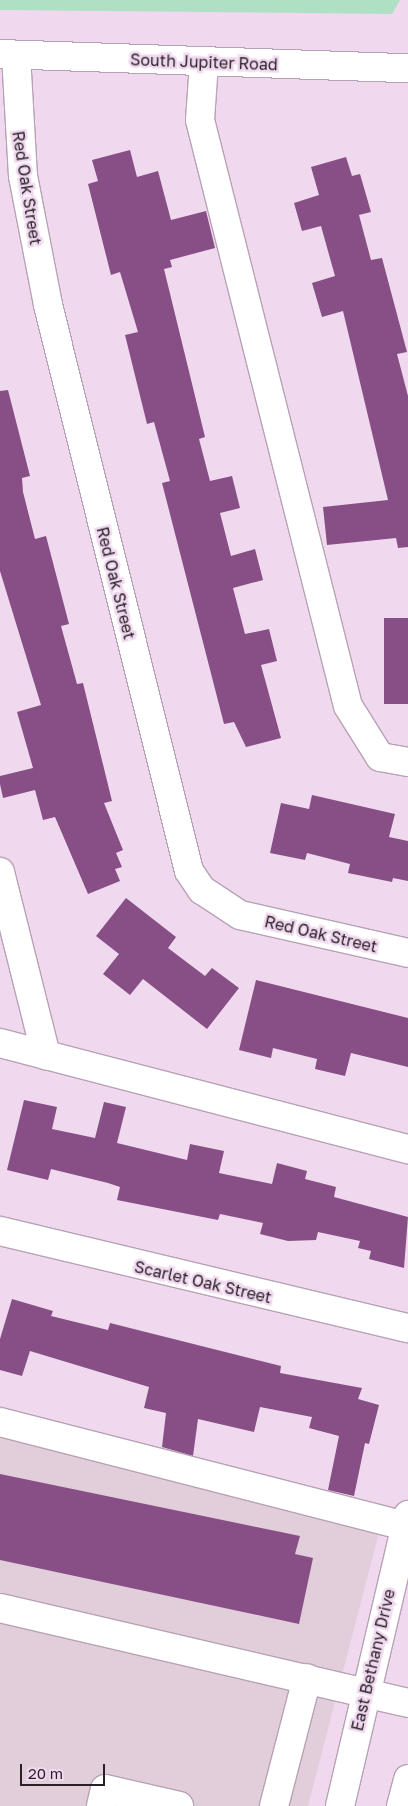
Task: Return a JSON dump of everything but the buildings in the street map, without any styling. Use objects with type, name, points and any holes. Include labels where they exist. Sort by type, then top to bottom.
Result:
[{"type":"street","name":"South Jupiter Road","points":[[8,55],[204,63],[408,68]]},
{"type":"street","name":"Red Oak Street","points":[[8,55],[24,176],[48,305],[189,871],[202,890],[240,915],[408,954]]},
{"type":"street","points":[[204,63],[200,120],[348,706],[380,756],[408,762]]},
{"type":"street","points":[[0,872],[46,1055]]},
{"type":"street","points":[[0,1043],[408,1149]]},
{"type":"street","name":"Scarlet Oak Street","points":[[0,1231],[408,1328]]},
{"type":"street","points":[[0,1422],[407,1520]]},
{"type":"street","name":"East Bethany Drive","points":[[340,1806],[407,1520]]},
{"type":"street","points":[[0,1608],[307,1678],[408,1704]]},
{"type":"street","points":[[274,1806],[307,1678]]},
{"type":"street","points":[[402,1806],[408,1779]]},
{"type":"street","points":[[101,1806],[105,1789],[179,1806]]},
{"type":"shaded area","points":[[0,1432],[381,1525],[308,1806],[0,1806]]},
{"type":"green space","points":[[0,0],[400,0],[392,14],[0,10]]}]
